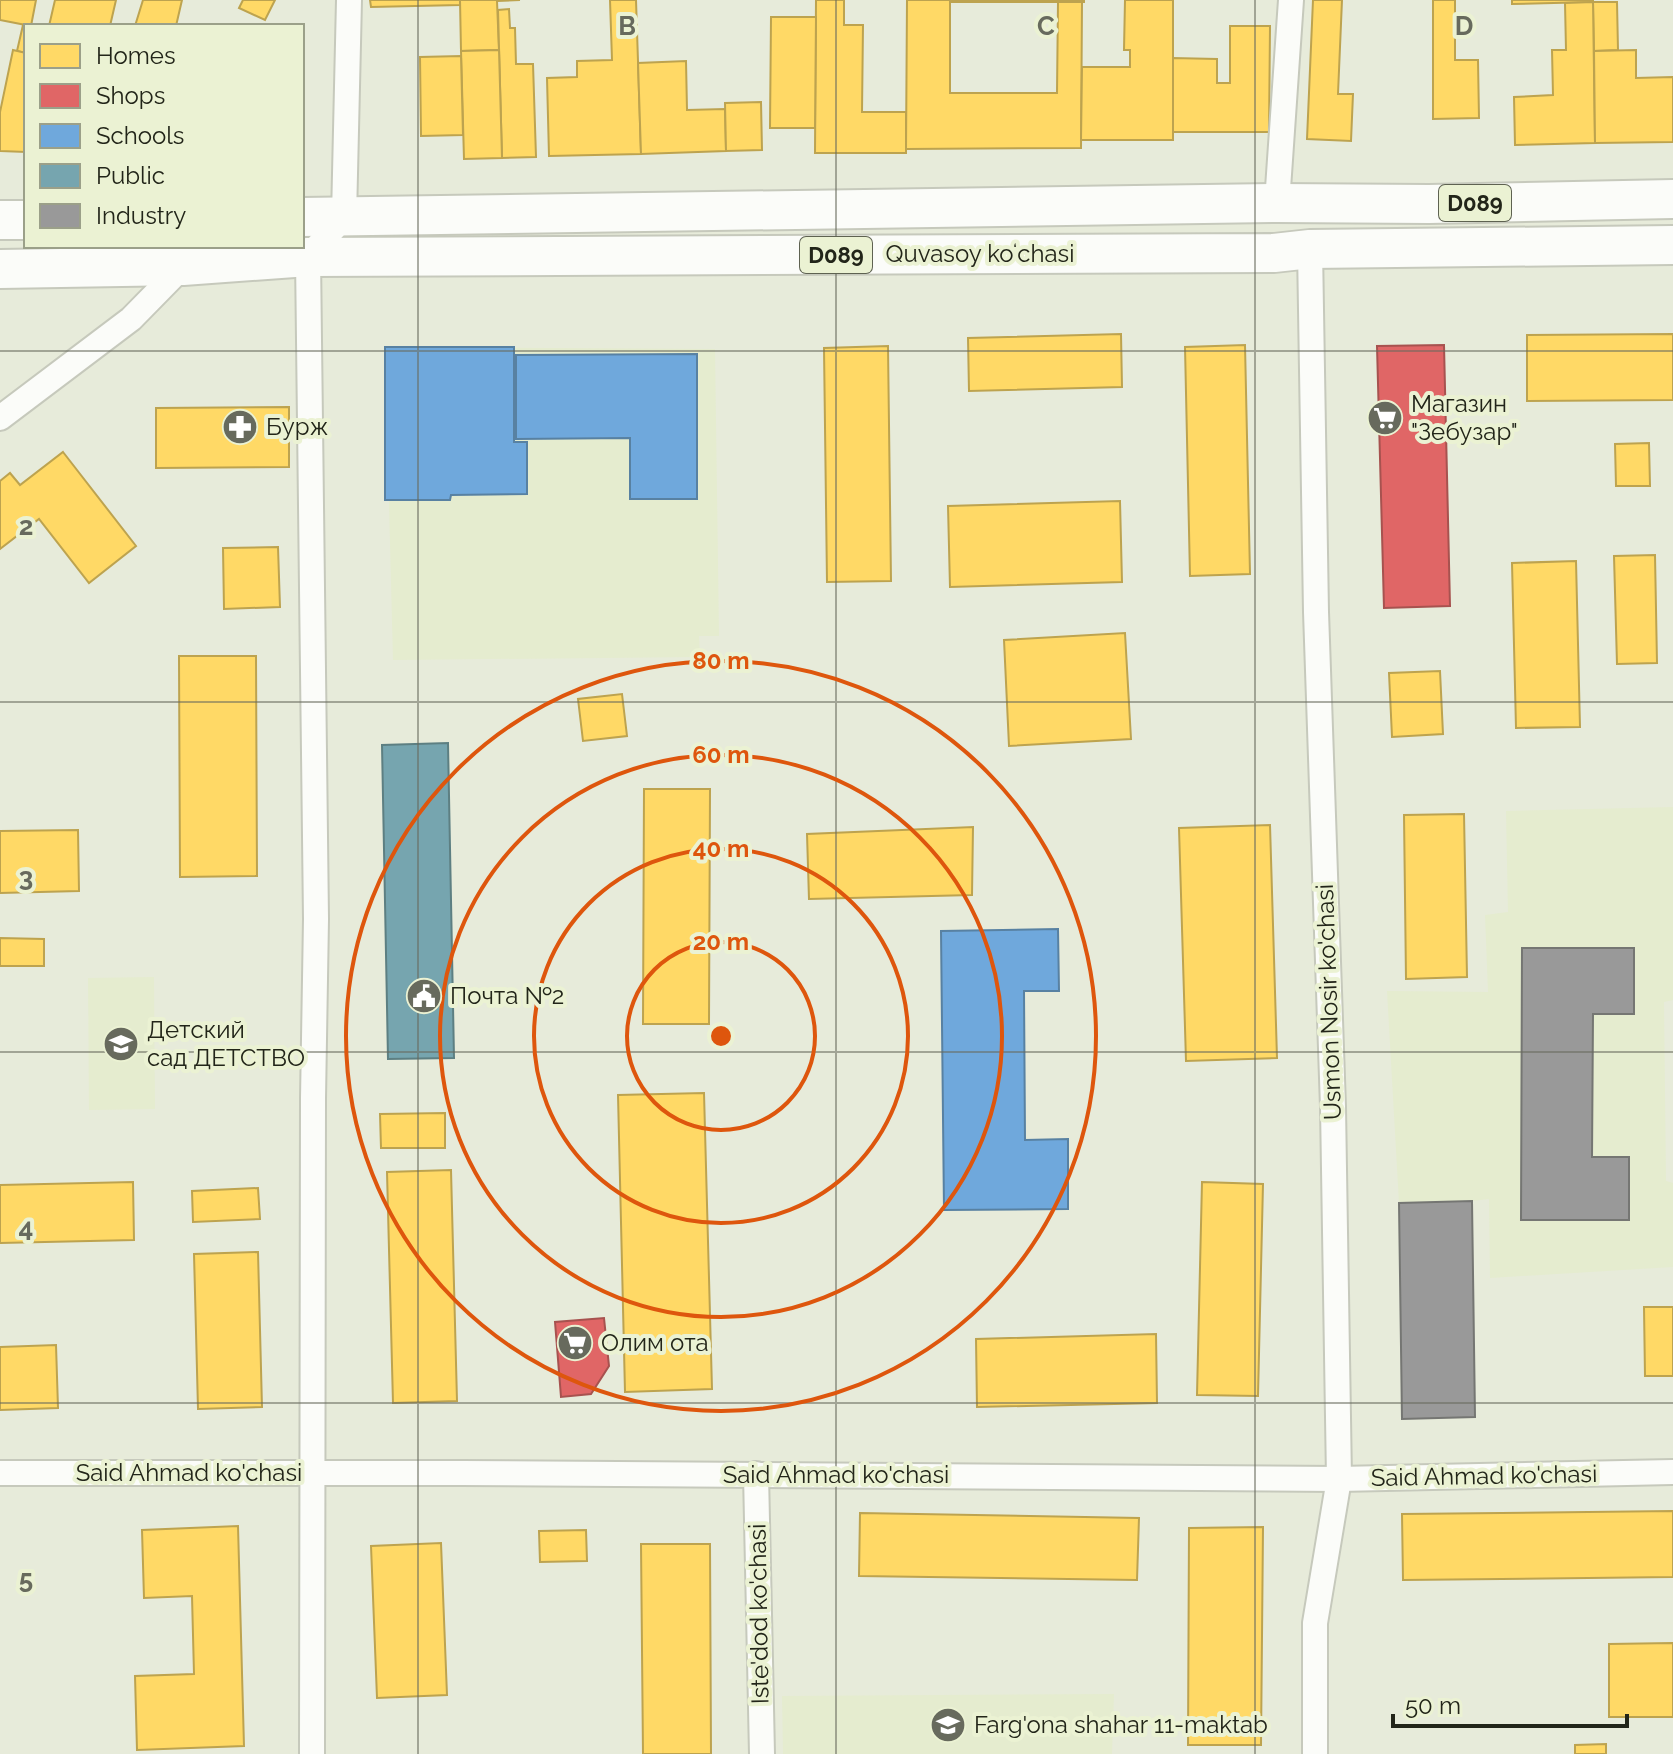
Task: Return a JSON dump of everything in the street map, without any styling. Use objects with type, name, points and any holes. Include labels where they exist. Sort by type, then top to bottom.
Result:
[{"type":"main road","name":"Quvasoy koʻchasi","points":[[304,217],[1673,199]]},
{"type":"main road","points":[[0,220],[24,220]]},
{"type":"main road","name":"Quvasoy koʻchasi","points":[[0,269],[183,256],[1274,253],[1310,249],[1673,245]]},
{"type":"street","points":[[312,1754],[316,903],[308,257],[344,217],[349,0]]},
{"type":"street","points":[[1277,203],[1291,0]]},
{"type":"street","name":"Usmon Nosir ko'chasi","points":[[1310,249],[1315,596],[1333,1107],[1339,1479],[1315,1623],[1315,1754]]},
{"type":"street","points":[[0,418],[131,319],[183,256]]},
{"type":"street","name":"Said Ahmad ko'chasi","points":[[0,1473],[1339,1479],[1673,1472]]},
{"type":"street","name":"Iste'dod ko'chasi","points":[[756,1474],[762,1754]]},
{"type":"shaded area","points":[[385,347],[715,349],[719,636],[699,636],[700,657],[393,660]]},
{"type":"shaded area","points":[[1673,807],[1673,1000],[1664,1002],[1666,1181],[1673,1183],[1673,1267],[1490,1278],[1489,1199],[1399,1203],[1387,991],[1488,992],[1485,915],[1508,912],[1506,811]]},
{"type":"shaded area","name":"Детский сад ДЕТСТВО","points":[[154,977],[155,1109],[89,1110],[88,978]]},
{"type":"shaded area","name":"Farg'ona shahar 11-maktab","points":[[1114,1694],[1112,1754],[783,1754],[782,1696]]},
{"type":"building: Homes","points":[[0,0],[36,0],[31,24],[0,20]]},
{"type":"building: Homes","points":[[55,0],[116,0],[110,24],[49,24]]},
{"type":"building: Homes","points":[[143,0],[182,0],[176,24],[136,24]]},
{"type":"building: Homes","points":[[243,0],[275,0],[265,20],[239,8]]},
{"type":"building: Homes","points":[[370,0],[460,0],[460,5],[371,7]]},
{"type":"building: Homes","points":[[460,0],[520,0],[497,1],[499,50],[461,51]]},
{"type":"building: Homes","points":[[610,0],[636,0],[641,154],[549,156],[547,78],[577,77],[577,61],[612,60]]},
{"type":"building: Homes","points":[[816,0],[844,0],[844,25],[863,25],[862,112],[906,112],[906,153],[815,153]]},
{"type":"building: Homes","points":[[907,0],[950,0],[950,93],[1057,93],[1058,2],[1082,2],[1081,148],[906,149]]},
{"type":"building: Homes","points":[[1084,0],[1084,2],[950,2]]},
{"type":"building: Homes","points":[[1125,0],[1173,0],[1173,140],[1081,140],[1082,67],[1130,67],[1130,50],[1124,50]]},
{"type":"building: Homes","points":[[1313,0],[1342,0],[1338,94],[1353,94],[1351,141],[1307,139]]},
{"type":"building: Homes","points":[[1433,0],[1455,0],[1455,60],[1478,60],[1479,118],[1433,119]]},
{"type":"building: Homes","points":[[1512,0],[1593,0],[1593,2],[1512,4]]},
{"type":"building: Homes","points":[[1593,2],[1617,2],[1618,50],[1594,51]]},
{"type":"building: Homes","points":[[1593,2],[1595,143],[1515,145],[1514,97],[1553,95],[1552,50],[1566,50],[1565,3]]},
{"type":"building: Homes","points":[[509,9],[510,28],[515,28],[516,64],[533,64],[536,157],[502,158],[498,10]]},
{"type":"building: Homes","points":[[771,17],[816,17],[815,128],[770,128]]},
{"type":"building: Homes","points":[[23,25],[24,25],[24,53],[17,51]]},
{"type":"building: Homes","points":[[1230,26],[1270,26],[1269,132],[1173,132],[1173,58],[1217,59],[1217,83],[1230,83]]},
{"type":"building: Homes","points":[[13,50],[24,53],[24,152],[0,151],[0,112]]},
{"type":"building: Homes","points":[[499,50],[502,158],[464,159],[461,51]]},
{"type":"building: Homes","points":[[1636,50],[1636,78],[1673,77],[1673,142],[1595,143],[1594,51]]},
{"type":"building: Homes","points":[[461,56],[463,135],[421,136],[420,57]]},
{"type":"building: Homes","points":[[686,61],[687,110],[725,109],[726,151],[641,154],[638,63]]},
{"type":"building: Homes","points":[[761,102],[762,150],[726,151],[725,103]]},
{"type":"building: Homes","points":[[1121,334],[1122,387],[969,391],[968,338]]},
{"type":"building: Homes","points":[[1673,334],[1673,400],[1527,401],[1527,335]]},
{"type":"building: Homes","points":[[1245,345],[1250,574],[1190,576],[1185,347]]},
{"type":"building: Homes","points":[[888,346],[891,581],[827,582],[824,348]]},
{"type":"building: Homes","points":[[289,407],[289,467],[156,468],[156,408]]},
{"type":"building: Homes","points":[[1649,443],[1650,486],[1616,486],[1615,444]]},
{"type":"building: Homes","points":[[63,452],[136,546],[89,583],[39,519],[0,549],[0,481],[10,473],[20,485]]},
{"type":"building: Homes","points":[[1120,501],[1122,582],[950,587],[948,506]]},
{"type":"building: Homes","points":[[278,547],[280,607],[224,609],[223,548]]},
{"type":"building: Homes","points":[[1655,555],[1657,663],[1617,664],[1614,556]]},
{"type":"building: Homes","points":[[1576,561],[1580,727],[1516,728],[1512,563]]},
{"type":"building: Homes","points":[[1125,633],[1131,739],[1009,746],[1004,640]]},
{"type":"building: Homes","points":[[179,656],[256,656],[257,876],[180,877]]},
{"type":"building: Homes","points":[[1440,671],[1443,734],[1392,737],[1389,673]]},
{"type":"building: Homes","points":[[622,694],[627,736],[583,741],[578,699]]},
{"type":"building: Homes","points":[[644,789],[710,789],[709,1024],[643,1024]]},
{"type":"building: Homes","points":[[1464,814],[1467,977],[1406,979],[1404,815]]},
{"type":"building: Homes","points":[[1270,825],[1277,1058],[1186,1061],[1179,828]]},
{"type":"building: Homes","points":[[973,827],[972,895],[809,899],[807,834]]},
{"type":"building: Homes","points":[[78,830],[79,891],[0,893],[0,831]]},
{"type":"building: Homes","points":[[0,938],[44,939],[44,966],[0,966]]},
{"type":"building: Homes","points":[[704,1093],[712,1389],[625,1392],[618,1095]]},
{"type":"building: Homes","points":[[445,1113],[445,1148],[381,1148],[380,1114]]},
{"type":"building: Homes","points":[[451,1170],[457,1401],[393,1403],[387,1172]]},
{"type":"building: Homes","points":[[133,1182],[134,1240],[0,1243],[0,1185]]},
{"type":"building: Homes","points":[[1202,1182],[1263,1184],[1258,1396],[1197,1395]]},
{"type":"building: Homes","points":[[258,1188],[260,1219],[193,1222],[192,1191]]},
{"type":"building: Homes","points":[[258,1252],[262,1407],[198,1409],[194,1254]]},
{"type":"building: Homes","points":[[1644,1307],[1673,1307],[1673,1376],[1645,1376]]},
{"type":"building: Homes","points":[[1156,1334],[1157,1403],[977,1407],[976,1339]]},
{"type":"building: Homes","points":[[56,1345],[58,1408],[0,1410],[0,1347]]},
{"type":"building: Homes","points":[[1673,1511],[1673,1577],[1403,1580],[1402,1514]]},
{"type":"building: Homes","points":[[860,1513],[1139,1518],[1137,1580],[859,1576]]},
{"type":"building: Homes","points":[[238,1526],[244,1746],[137,1750],[135,1676],[194,1674],[192,1596],[144,1598],[142,1530]]},
{"type":"building: Homes","points":[[1263,1527],[1261,1745],[1188,1745],[1189,1528]]},
{"type":"building: Homes","points":[[586,1530],[587,1561],[540,1562],[539,1531]]},
{"type":"building: Homes","points":[[441,1543],[447,1695],[377,1698],[371,1546]]},
{"type":"building: Homes","points":[[641,1544],[710,1544],[711,1754],[643,1754]]},
{"type":"building: Homes","points":[[1673,1643],[1673,1717],[1609,1717],[1609,1644]]},
{"type":"building: Homes","points":[[1606,1744],[1606,1754],[1575,1754],[1575,1745]]},
{"type":"building: Shops","points":[[1444,345],[1450,606],[1384,608],[1377,346]]},
{"type":"building: Shops","points":[[604,1318],[609,1366],[591,1394],[561,1397],[555,1322]]},
{"type":"building: Schools","points":[[385,347],[514,347],[514,442],[527,442],[527,494],[451,495],[450,500],[385,500]]},
{"type":"building: Schools","points":[[697,354],[697,499],[630,499],[630,438],[516,439],[516,355]]},
{"type":"building: Schools","points":[[1058,929],[1059,991],[1024,991],[1025,1140],[1068,1139],[1068,1209],[944,1210],[941,931]]},
{"type":"building: Public","points":[[448,743],[454,1058],[388,1059],[382,745]]},
{"type":"building: Industry","points":[[1522,948],[1634,948],[1634,1014],[1593,1014],[1592,1157],[1629,1157],[1629,1220],[1521,1220]]},
{"type":"building: Industry","points":[[1472,1201],[1475,1417],[1402,1419],[1399,1203]]},
{"type":"place","name":"Магазин \"Зебузар\"","points":[[1385,418]]},
{"type":"place","name":"Бурж","points":[[240,427]]},
{"type":"place","name":"Почта №2","points":[[424,996]]},
{"type":"place","name":"Детский сад ДЕТСТВО","points":[[121,1044]]},
{"type":"place","name":"Олим ота","points":[[575,1343]]},
{"type":"place","name":"Farg'ona shahar 11-maktab","points":[[948,1725]]}]
